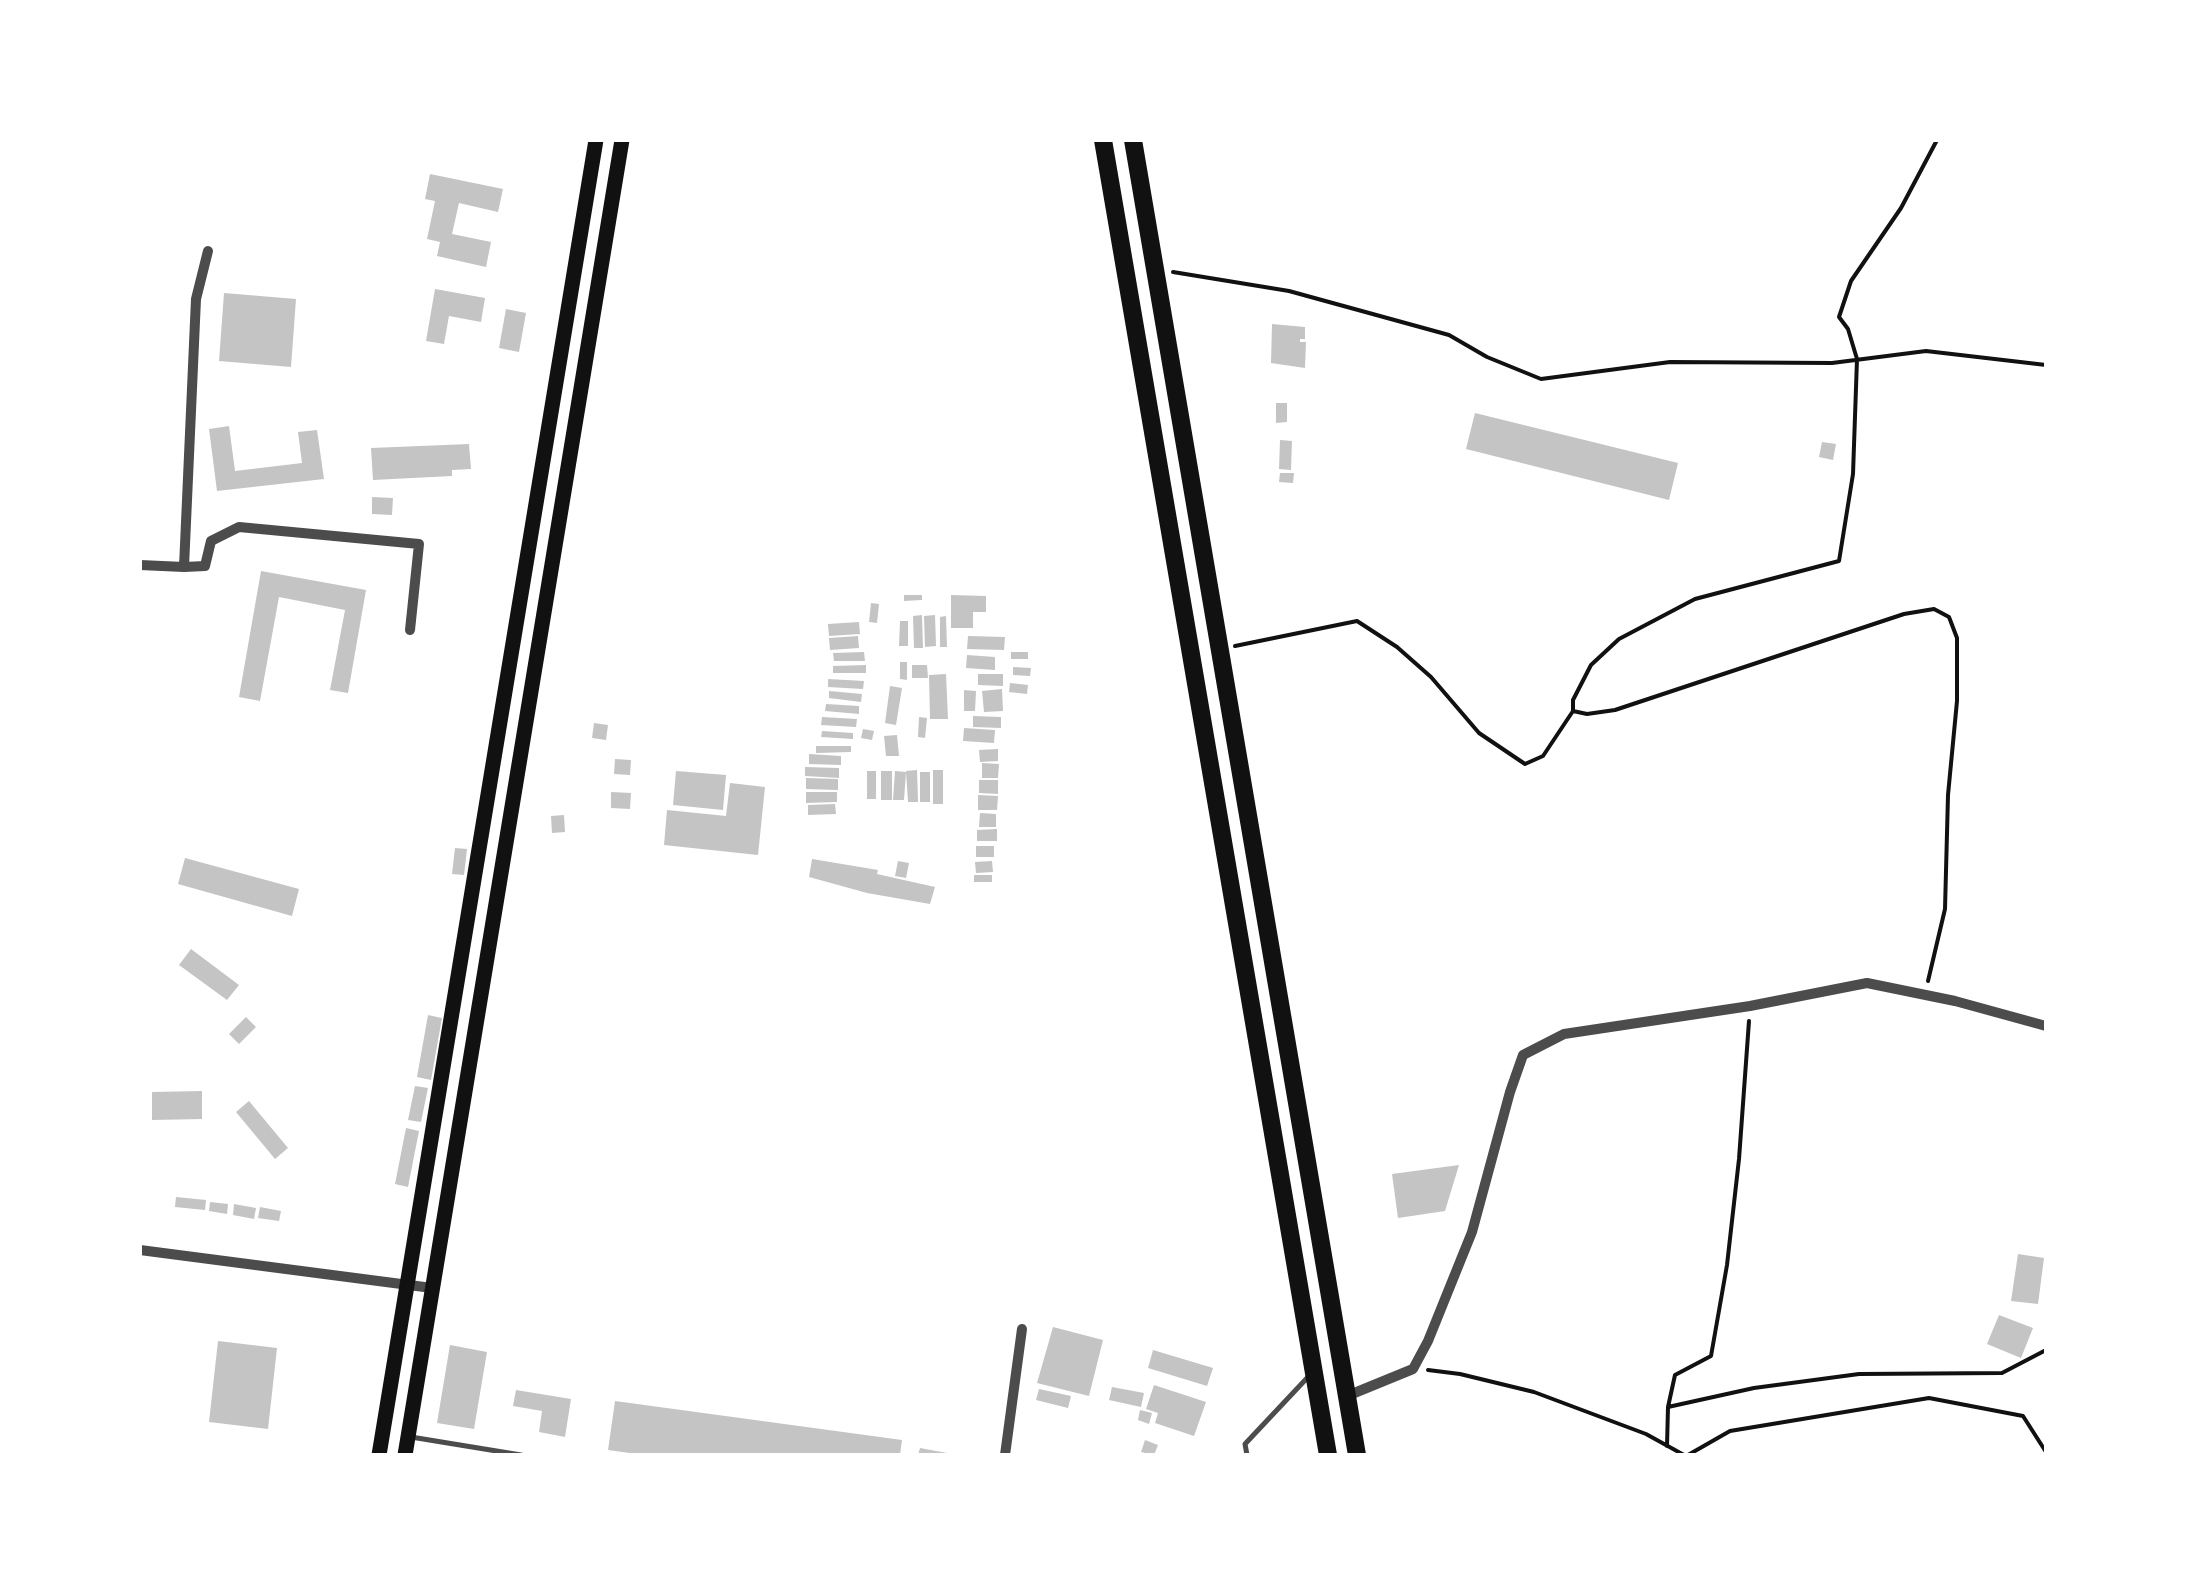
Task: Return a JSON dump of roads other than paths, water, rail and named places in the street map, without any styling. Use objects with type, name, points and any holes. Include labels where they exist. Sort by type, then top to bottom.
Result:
[{"type":"highway","points":[[1103,140],[1328,1455]]},
{"type":"highway","points":[[1132,140],[1357,1455]]},
{"type":"main road","points":[[379,1455],[596,140]]},
{"type":"main road","points":[[405,1455],[622,140]]},
{"type":"main road","points":[[586,204],[612,207]]},
{"type":"street","points":[[184,568],[196,299],[208,251]]},
{"type":"street","points":[[140,565],[205,566],[211,540],[239,527],[420,544],[410,630]]},
{"type":"street","points":[[1347,1396],[1413,1369],[1428,1341],[1472,1232],[1523,1055],[1564,1034],[1750,1006],[1867,983],[2046,1026]]},
{"type":"street","points":[[140,1250],[432,1288]]},
{"type":"street","points":[[1006,1455],[1022,1329]]},
{"type":"lane","points":[[1247,1455],[1245,1444],[1313,1371]]},
{"type":"lane","points":[[408,1437],[522,1455]]}]
